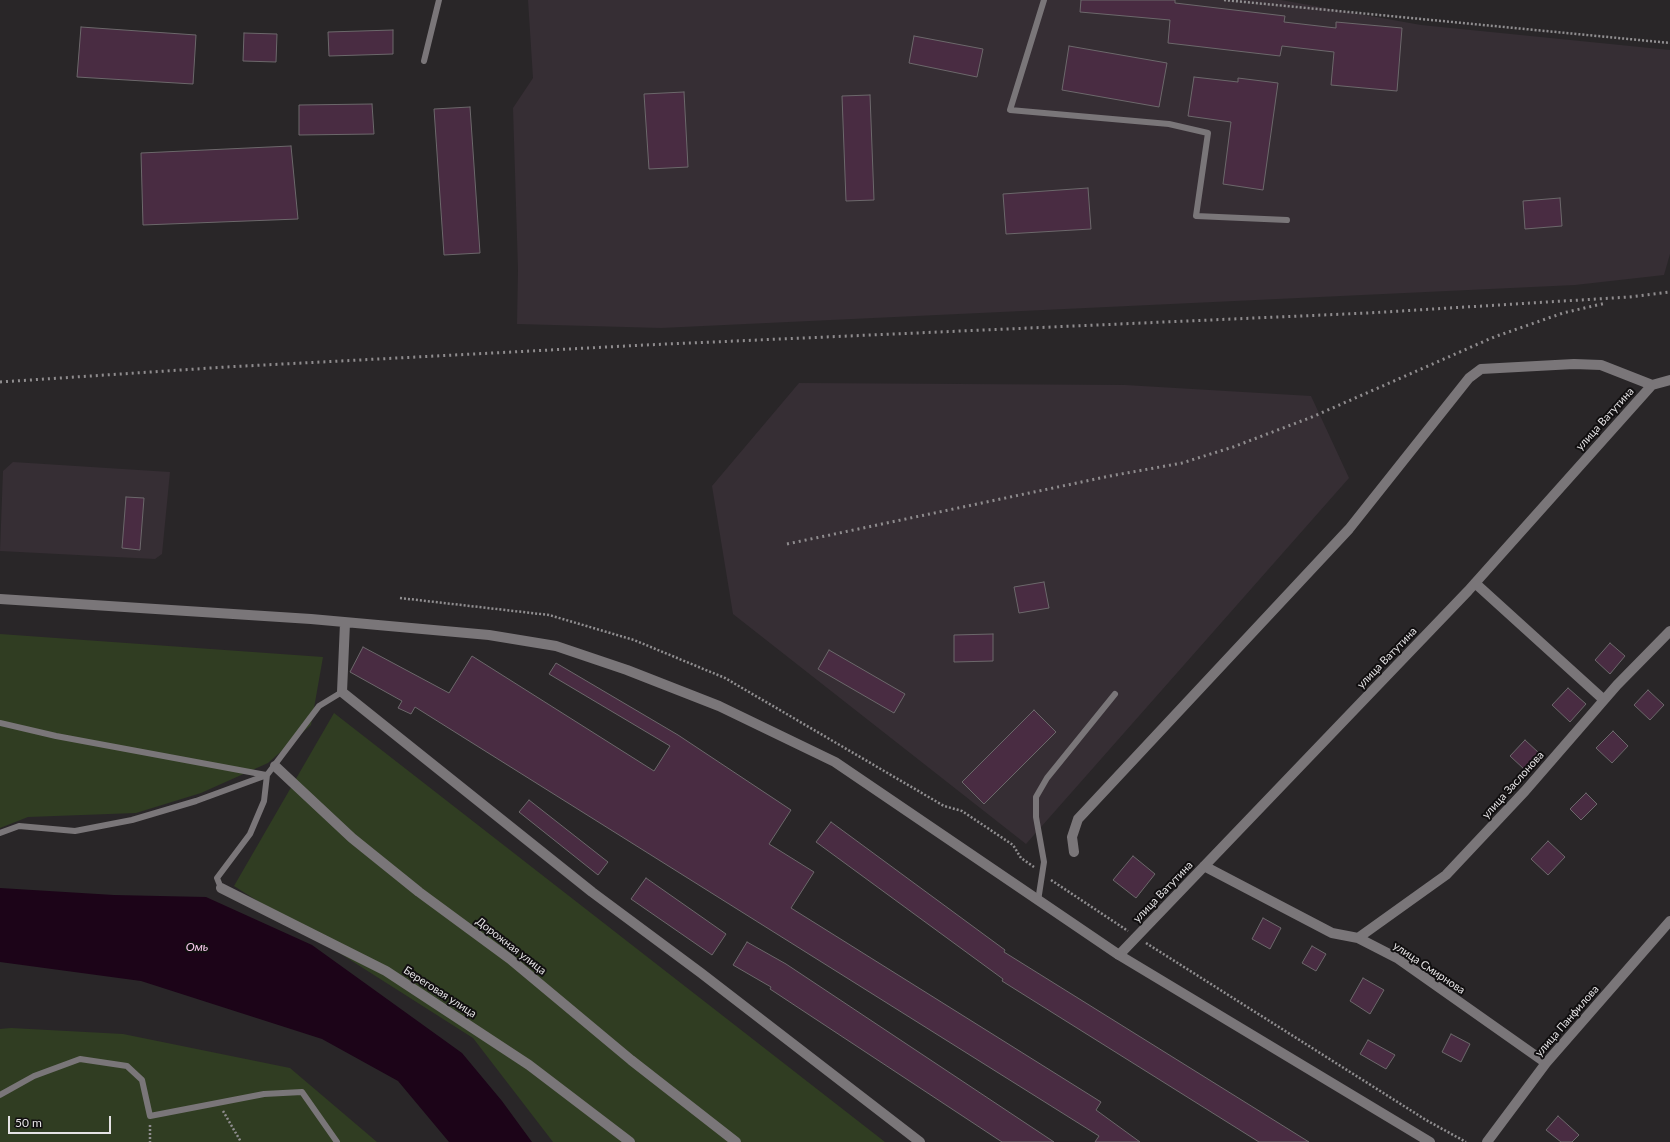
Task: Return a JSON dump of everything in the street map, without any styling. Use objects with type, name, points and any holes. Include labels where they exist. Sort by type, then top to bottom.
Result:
[{"type":"street","points":[[1074,852],[1072,837],[1078,819],[1349,529],[1469,378],[1481,369],[1574,364],[1602,365],[1652,385],[1670,380]]},
{"type":"street","name":"улица Ватутина","points":[[1119,955],[1475,583],[1652,385]]},
{"type":"street","points":[[1475,583],[1604,700]]},
{"type":"street","points":[[0,599],[311,619],[489,635],[556,646],[627,670],[719,706],[835,762],[1119,955],[1430,1142]]},
{"type":"street","points":[[345,623],[342,692],[592,892],[920,1142]]},
{"type":"street","name":"улица Заслонова","points":[[1358,938],[1446,875],[1525,791],[1604,700],[1670,632]]},
{"type":"street","name":"Дорожная улица","points":[[275,766],[352,838],[419,892],[510,958],[631,1060],[736,1142]]},
{"type":"street","name":"улица Смирнова","points":[[1204,866],[1332,933],[1358,938],[1397,958],[1546,1063]]},
{"type":"street","name":"Береговая улица","points":[[221,888],[386,971],[529,1065],[630,1142]]},
{"type":"street","name":"улица Панфилова","points":[[1487,1142],[1546,1063],[1670,921]]},
{"type":"lane","points":[[424,61],[439,0]]},
{"type":"lane","points":[[1044,0],[1010,110],[1169,124],[1208,133],[1196,216],[1287,220]]},
{"type":"lane","points":[[0,833],[19,826],[75,831],[132,820],[196,801],[267,775],[320,706],[342,692]]},
{"type":"lane","points":[[1038,901],[1044,862],[1036,817],[1036,797],[1047,778],[1115,694]]},
{"type":"lane","points":[[0,723],[56,736],[267,775]]},
{"type":"lane","points":[[221,888],[217,878],[250,834],[264,801],[267,775]]},
{"type":"lane","points":[[0,1095],[34,1076],[80,1059],[127,1066],[142,1080],[150,1116],[264,1094],[302,1092],[337,1142]]},
{"type":"path","points":[[1224,0],[1670,43]]},
{"type":"path","points":[[218,1103],[241,1142]]},
{"type":"path","points":[[150,1116],[150,1142]]},
{"type":"shaded area","points":[[528,0],[1281,0],[1421,25],[1670,50],[1670,254],[1664,275],[1575,285],[661,328],[517,324],[518,270],[513,108],[533,78]]},
{"type":"shaded area","points":[[799,383],[1125,385],[1311,396],[1349,478],[1026,844],[733,614],[712,486]]},
{"type":"shaded area","points":[[13,462],[170,472],[162,554],[155,559],[0,551],[3,471]]},
{"type":"green space","points":[[0,634],[323,657],[311,725],[268,763],[201,793],[136,813],[28,817],[0,828]]},
{"type":"green space","points":[[334,713],[885,1142],[553,1142],[473,1038],[234,886]]},
{"type":"green space","points":[[11,1028],[123,1034],[290,1068],[377,1142],[0,1142],[0,1029]]},
{"type":"water","name":"Омь","points":[[0,888],[114,895],[206,897],[312,945],[462,1053],[502,1101],[532,1142],[449,1142],[398,1081],[322,1039],[141,981],[0,962]]},
{"type":"building","points":[[1081,0],[1175,0],[1175,3],[1285,16],[1284,22],[1336,28],[1336,22],[1402,28],[1397,91],[1331,85],[1334,52],[1282,46],[1280,56],[1168,43],[1170,20],[1080,12]]},
{"type":"building","points":[[81,27],[196,35],[193,84],[77,77]]},
{"type":"building","points":[[393,30],[393,54],[329,56],[328,32]]},
{"type":"building","points":[[244,33],[277,34],[276,62],[243,61]]},
{"type":"building","points":[[914,36],[983,49],[977,77],[909,63]]},
{"type":"building","points":[[1069,46],[1167,63],[1159,107],[1062,90]]},
{"type":"building","points":[[1194,77],[1238,82],[1238,78],[1278,83],[1263,190],[1223,184],[1231,122],[1188,116]]},
{"type":"building","points":[[684,92],[688,167],[649,169],[644,94]]},
{"type":"building","points":[[870,95],[874,200],[846,201],[842,96]]},
{"type":"building","points":[[372,104],[374,134],[299,135],[299,105]]},
{"type":"building","points":[[470,107],[480,253],[444,255],[434,109]]},
{"type":"building","points":[[291,146],[298,219],[143,225],[141,153]]},
{"type":"building","points":[[1088,188],[1091,229],[1006,234],[1003,194]]},
{"type":"building","points":[[1560,198],[1562,226],[1525,229],[1523,201]]},
{"type":"building","points":[[126,497],[144,498],[140,550],[122,548]]},
{"type":"building","points":[[1044,582],[1049,608],[1019,613],[1014,587]]},
{"type":"building","points":[[993,634],[993,661],[954,662],[954,635]]},
{"type":"building","points":[[1610,643],[1625,656],[1610,674],[1595,660]]},
{"type":"building","points":[[363,647],[449,693],[472,656],[654,771],[670,746],[549,674],[556,663],[678,735],[791,810],[769,844],[814,872],[791,908],[1101,1102],[1096,1110],[1140,1142],[1095,1142],[1099,1136],[415,707],[411,714],[398,708],[402,701],[350,672]]},
{"type":"building","points":[[829,650],[905,694],[894,713],[818,669]]},
{"type":"building","points":[[1568,688],[1586,704],[1570,722],[1552,705]]},
{"type":"building","points":[[1648,690],[1664,705],[1650,720],[1634,705]]},
{"type":"building","points":[[1034,710],[1056,732],[984,804],[962,782]]},
{"type":"building","points":[[1613,731],[1628,746],[1612,763],[1596,748]]},
{"type":"building","points":[[1525,740],[1539,753],[1524,769],[1510,756]]},
{"type":"building","points":[[1586,793],[1597,804],[1581,820],[1570,809]]},
{"type":"building","points":[[529,800],[608,862],[598,875],[519,812]]},
{"type":"building","points":[[831,822],[1005,950],[1004,952],[1309,1142],[1259,1142],[1002,981],[1003,979],[816,842]]},
{"type":"building","points":[[1548,841],[1565,857],[1548,875],[1531,859]]},
{"type":"building","points":[[1133,856],[1155,874],[1136,898],[1113,880]]},
{"type":"building","points":[[646,878],[726,934],[712,955],[631,899]]},
{"type":"building","points":[[1263,918],[1281,928],[1270,949],[1252,939]]},
{"type":"building","points":[[747,942],[786,964],[1054,1142],[1002,1142],[770,989],[771,987],[733,965]]},
{"type":"building","points":[[1312,946],[1326,954],[1316,971],[1302,963]]},
{"type":"building","points":[[1363,978],[1384,990],[1370,1014],[1350,1001]]},
{"type":"building","points":[[1451,1034],[1470,1044],[1461,1062],[1442,1052]]},
{"type":"building","points":[[1368,1040],[1395,1055],[1386,1069],[1360,1054]]},
{"type":"building","points":[[1558,1116],[1579,1135],[1572,1142],[1561,1142],[1546,1130]]},
{"type":"railway","points":[[0,382],[226,367],[645,345],[1368,313],[1629,297],[1670,292]]},
{"type":"railway","points":[[787,544],[1110,476],[1182,463],[1233,447],[1312,417],[1494,337],[1563,313],[1606,303]]}]
